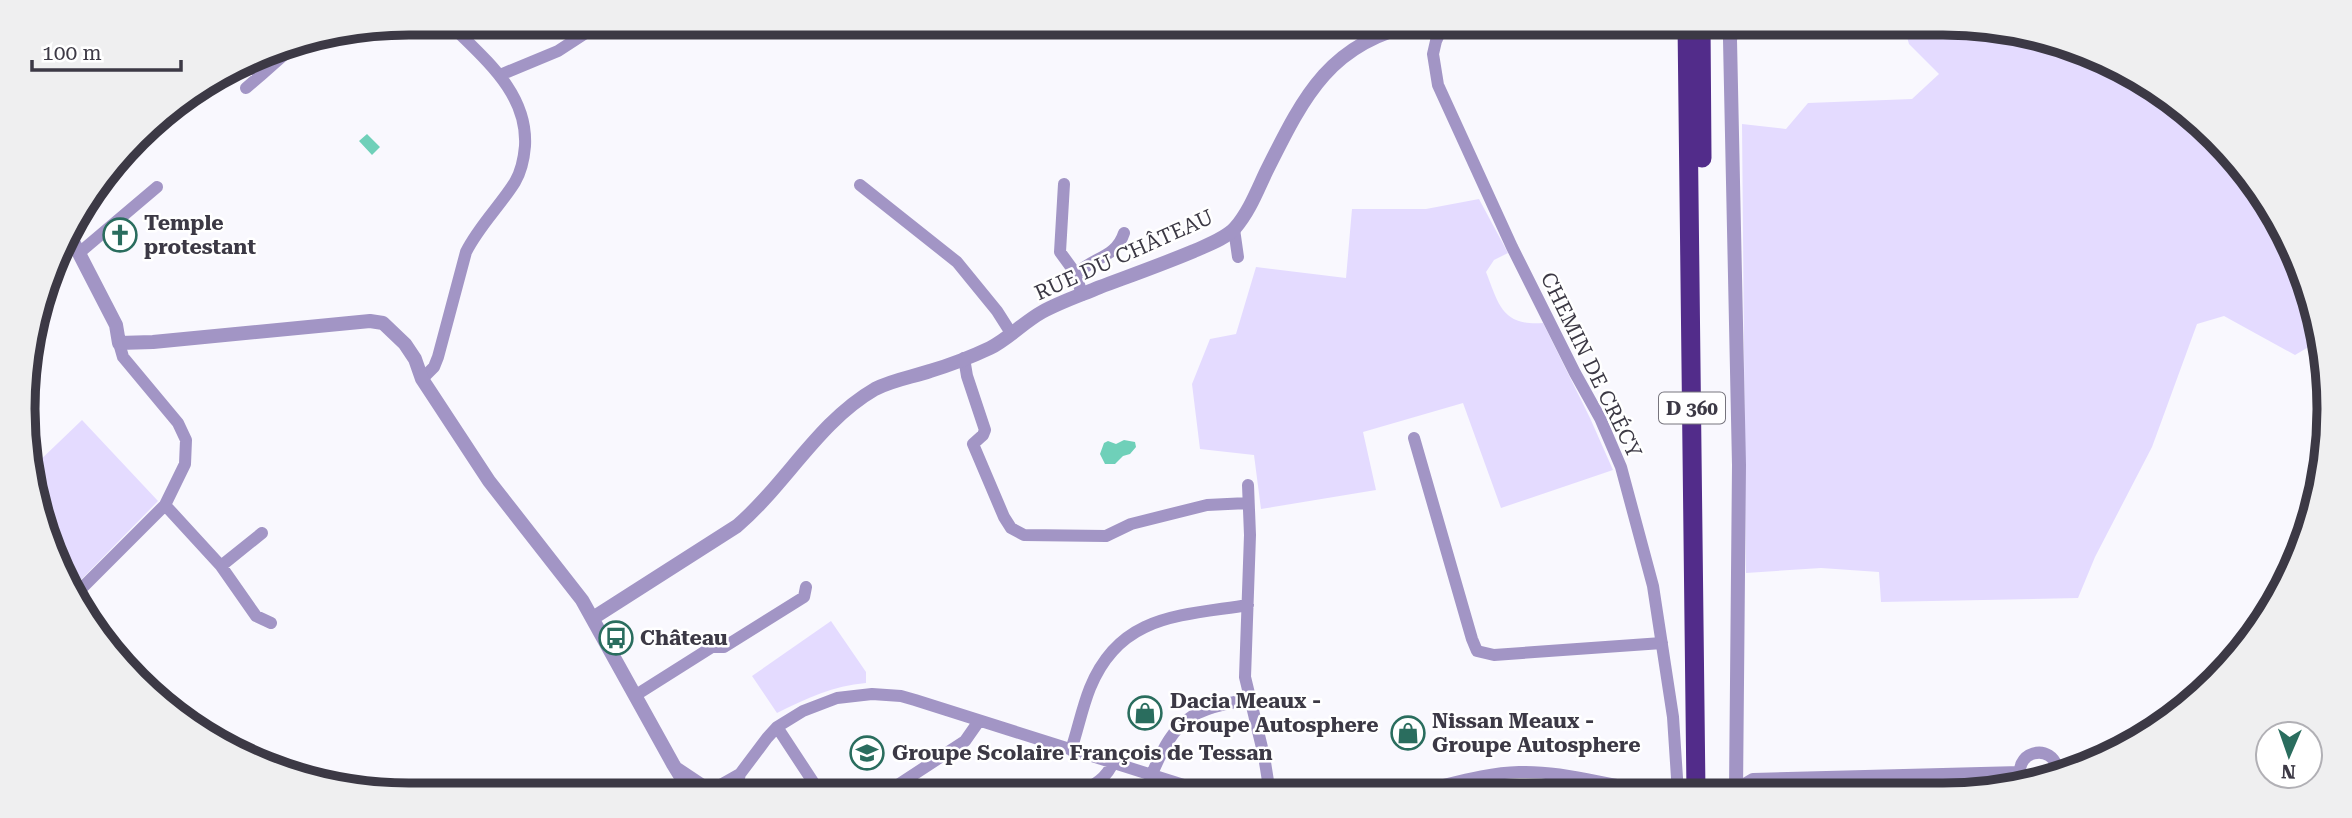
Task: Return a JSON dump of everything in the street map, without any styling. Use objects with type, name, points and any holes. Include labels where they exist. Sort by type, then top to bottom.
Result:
[{"type":"highway","name":"D 360","points":[[1684,783],[1687,35]]},
{"type":"highway","name":"D 360","points":[[1701,35],[1709,783]]},
{"type":"street","points":[[422,379],[434,367],[438,357],[466,252],[474,236],[515,181],[524,159],[523,119],[518,102],[500,75],[461,35]]},
{"type":"street","points":[[500,75],[558,51],[583,35]]},
{"type":"street","name":"RUE DU CHÂTEAU","points":[[593,618],[737,526],[751,514],[811,445],[865,395],[880,387],[991,348],[1043,312],[1156,267],[1215,241],[1234,229],[1247,211],[1306,97],[1322,75],[1346,53],[1380,35]]},
{"type":"street","name":"CHEMIN DE CRÉCY","points":[[1423,35],[1433,54],[1438,85],[1477,171],[1600,418],[1621,467],[1653,586],[1683,783]]},
{"type":"street","name":"CHEMIN DE CRÉCY","points":[[1433,54],[1440,35]]},
{"type":"street","points":[[1731,35],[1739,465],[1735,783]]},
{"type":"street","points":[[246,88],[278,59]]},
{"type":"street","points":[[254,69],[260,76]]},
{"type":"street","points":[[1064,184],[1060,252],[1076,274],[1082,295]]},
{"type":"street","points":[[860,185],[957,262],[997,311],[1011,333]]},
{"type":"street","points":[[79,253],[158,187]]},
{"type":"street","points":[[1234,229],[1238,257]]},
{"type":"street","points":[[1076,274],[1084,266],[1113,251],[1121,243],[1124,233]]},
{"type":"street","points":[[74,244],[116,325],[123,357],[178,423],[186,440],[185,464],[165,505],[81,588]]},
{"type":"street","points":[[119,343],[370,321],[383,323],[405,344],[415,359],[422,379],[489,481],[555,564],[593,618],[685,783]]},
{"type":"street","points":[[964,358],[967,376],[985,430],[984,435],[973,444],[1004,517],[1017,532],[1024,535],[1105,536],[1131,524],[1207,505],[1248,503]]},
{"type":"street","points":[[1413,438],[1472,639],[1478,651],[1494,655],[1662,643]]},
{"type":"street","points":[[1248,485],[1250,535],[1245,677],[1268,783]]},
{"type":"street","points":[[165,505],[221,566],[256,616],[271,622]]},
{"type":"street","points":[[221,566],[262,533]]},
{"type":"street","points":[[636,695],[712,647],[724,647],[804,597],[806,587]]},
{"type":"street","points":[[1071,750],[1098,672],[1108,655],[1129,634],[1159,620],[1248,605]]},
{"type":"street","points":[[729,783],[740,774],[777,727],[803,711],[837,698],[872,694],[901,696],[1179,783]]},
{"type":"street","points":[[1152,774],[1170,737],[1189,717],[1209,707],[1250,699]]},
{"type":"street","points":[[903,783],[965,741],[979,721]]},
{"type":"street","points":[[777,727],[813,783]]},
{"type":"street","points":[[2021,775],[2021,766],[2027,756],[2039,752],[2050,756],[2057,765]]},
{"type":"street","points":[[1097,783],[1109,772],[1113,762]]},
{"type":"street","points":[[676,768],[702,783]]},
{"type":"street","points":[[1736,771],[1741,771],[1753,779]]},
{"type":"street","points":[[1461,783],[1519,772],[1603,783]]},
{"type":"street","points":[[729,783],[740,774]]},
{"type":"street","points":[[1746,783],[1753,779],[2004,778]]},
{"type":"shaded area","points":[[1906,35],[1967,36],[2016,42],[2086,63],[2151,98],[2190,128],[2240,181],[2267,222],[2297,289],[2312,345],[2295,355],[2224,316],[2197,324],[2152,447],[2095,557],[2078,598],[1881,602],[1879,572],[1821,568],[1746,573],[1742,124],[1786,129],[1808,103],[1912,99],[1939,74],[1909,44]]},
{"type":"shaded area","points":[[367,134],[380,147],[372,155],[359,141]]},
{"type":"shaded area","points":[[1479,199],[1508,253],[1494,260],[1486,272],[1499,303],[1510,317],[1529,323],[1543,323],[1613,470],[1501,508],[1463,403],[1363,432],[1376,490],[1261,509],[1254,455],[1200,449],[1192,384],[1210,339],[1236,334],[1256,267],[1346,278],[1352,209],[1426,209]]},
{"type":"shaded area","points":[[82,420],[158,501],[78,583],[55,529],[39,462]]},
{"type":"shaded area","points":[[1124,440],[1135,442],[1136,447],[1115,464],[1105,464],[1100,454],[1104,443],[1108,441],[1116,444]]},
{"type":"shaded area","points":[[831,621],[866,672],[866,683],[820,694],[777,713],[752,676]]},
{"type":"place","name":"Temple protestant","points":[[120,235]]},
{"type":"place","name":"Château","points":[[616,638]]},
{"type":"place","name":"Dacia Meaux - Groupe Autosphere","points":[[1145,713]]},
{"type":"place","name":"Nissan Meaux - Groupe Autosphere","points":[[1408,733]]},
{"type":"place","name":"Groupe Scolaire François de Tessan","points":[[867,753]]}]
